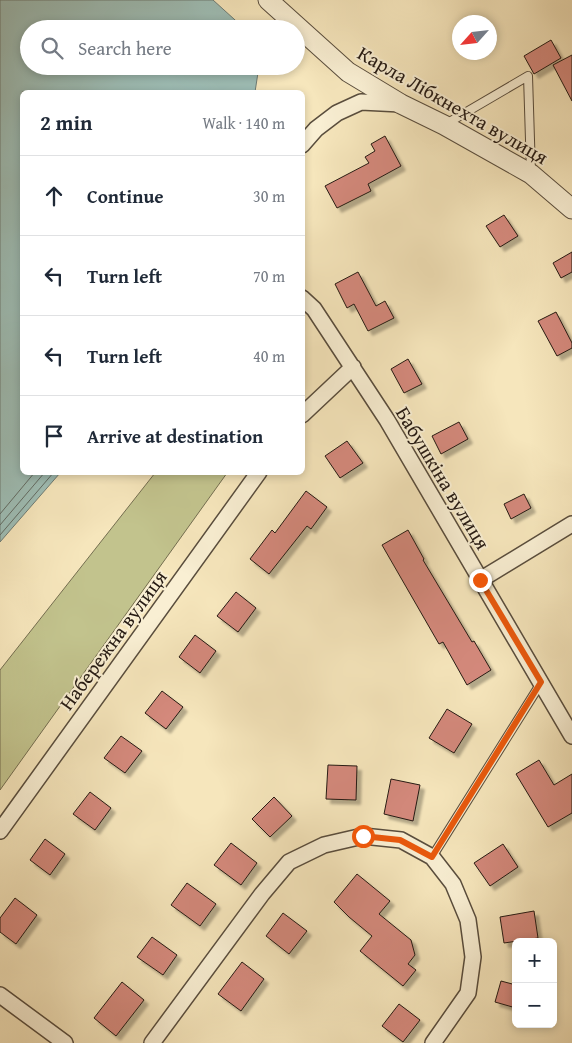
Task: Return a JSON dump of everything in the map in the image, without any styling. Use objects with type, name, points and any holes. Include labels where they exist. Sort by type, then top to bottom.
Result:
[{"type":"street","name":"Карла Лібкнехта вулиця","points":[[268,0],[290,20]]},
{"type":"street","name":"Карла Лібкнехта вулиця","points":[[305,33],[348,72],[401,104],[444,125],[531,174],[572,209]]},
{"type":"street","points":[[305,141],[316,129],[337,113],[361,102],[401,104]]},
{"type":"street","name":"Бабушкіна вулиця","points":[[305,301],[314,310],[387,420],[572,736]]},
{"type":"street","points":[[305,412],[353,367]]},
{"type":"street","name":"Набережна вулиця","points":[[0,831],[257,475]]},
{"type":"street","points":[[480,580],[572,524]]},
{"type":"street","points":[[152,1043],[262,894],[289,862],[324,845],[363,836],[400,840],[432,857],[453,884],[468,920],[473,957],[468,993],[433,1043]]},
{"type":"street","points":[[0,995],[65,1043]]},
{"type":"lane","points":[[444,125],[528,76],[531,174]]},
{"type":"lane","points":[[432,857],[541,682]]},
{"type":"green space","points":[[153,475],[226,475],[0,790],[0,670]]},
{"type":"water","points":[[0,0],[213,0],[235,20],[20,20],[20,75],[258,75],[255,90],[20,90],[20,475],[58,475],[0,542]]},
{"type":"building","points":[[551,40],[561,58],[534,74],[524,56]]},
{"type":"building","points":[[572,55],[572,101],[553,65]]},
{"type":"building","points":[[385,136],[401,166],[368,184],[371,191],[337,208],[325,186],[369,163],[365,157],[375,151],[371,144]]},
{"type":"building","points":[[504,215],[518,236],[500,247],[486,226]]},
{"type":"building","points":[[572,252],[572,272],[561,278],[553,263]]},
{"type":"building","points":[[358,272],[376,306],[385,301],[394,318],[368,331],[354,304],[347,308],[335,284]]},
{"type":"building","points":[[556,312],[572,343],[572,348],[557,356],[538,321]]},
{"type":"building","points":[[408,359],[422,384],[404,393],[391,369]]},
{"type":"building","points":[[459,422],[468,439],[441,454],[432,436]]},
{"type":"building","points":[[347,441],[363,463],[340,478],[325,456]]},
{"type":"building","points":[[306,491],[327,507],[311,529],[307,526],[269,574],[250,559],[272,530],[275,533]]},
{"type":"building","points":[[524,494],[531,508],[511,519],[504,504]]},
{"type":"building","points":[[408,530],[423,560],[491,670],[467,685],[443,642],[439,644],[382,545]]},
{"type":"building","points":[[236,592],[256,608],[238,632],[217,616]]},
{"type":"building","points":[[195,635],[216,651],[200,673],[179,657]]},
{"type":"building","points":[[162,691],[183,707],[166,729],[145,713]]},
{"type":"building","points":[[447,709],[472,724],[454,753],[429,738]]},
{"type":"building","points":[[121,736],[142,751],[125,773],[104,758]]},
{"type":"building","points":[[539,760],[554,785],[572,774],[572,813],[548,827],[516,774]]},
{"type":"building","points":[[328,765],[357,766],[356,800],[326,799]]},
{"type":"building","points":[[391,779],[420,785],[413,821],[384,814]]},
{"type":"building","points":[[90,792],[111,808],[95,830],[73,814]]},
{"type":"building","points":[[274,797],[292,816],[270,837],[252,819]]},
{"type":"building","points":[[45,839],[65,854],[50,875],[30,860]]},
{"type":"building","points":[[231,843],[257,863],[241,885],[214,865]]},
{"type":"building","points":[[503,844],[518,867],[490,886],[474,863]]},
{"type":"building","points":[[357,874],[390,901],[379,914],[411,940],[415,955],[408,964],[416,970],[403,986],[360,951],[372,936],[334,902]]},
{"type":"building","points":[[187,883],[216,904],[200,926],[171,905]]},
{"type":"building","points":[[15,898],[37,915],[16,944],[0,932],[0,918]]},
{"type":"building","points":[[534,911],[538,938],[512,938],[512,942],[504,943],[500,917]]},
{"type":"building","points":[[283,913],[307,931],[289,954],[266,936]]},
{"type":"building","points":[[152,937],[177,955],[163,975],[137,957]]},
{"type":"building","points":[[242,962],[264,979],[241,1011],[218,994]]},
{"type":"building","points":[[501,981],[512,984],[512,1007],[495,1002]]},
{"type":"building","points":[[122,982],[144,1000],[116,1036],[94,1018]]},
{"type":"building","points":[[399,1004],[420,1020],[403,1042],[382,1026]]},
{"type":"route","points":[[363,836],[400,840],[432,857],[541,682],[480,580]]}]
